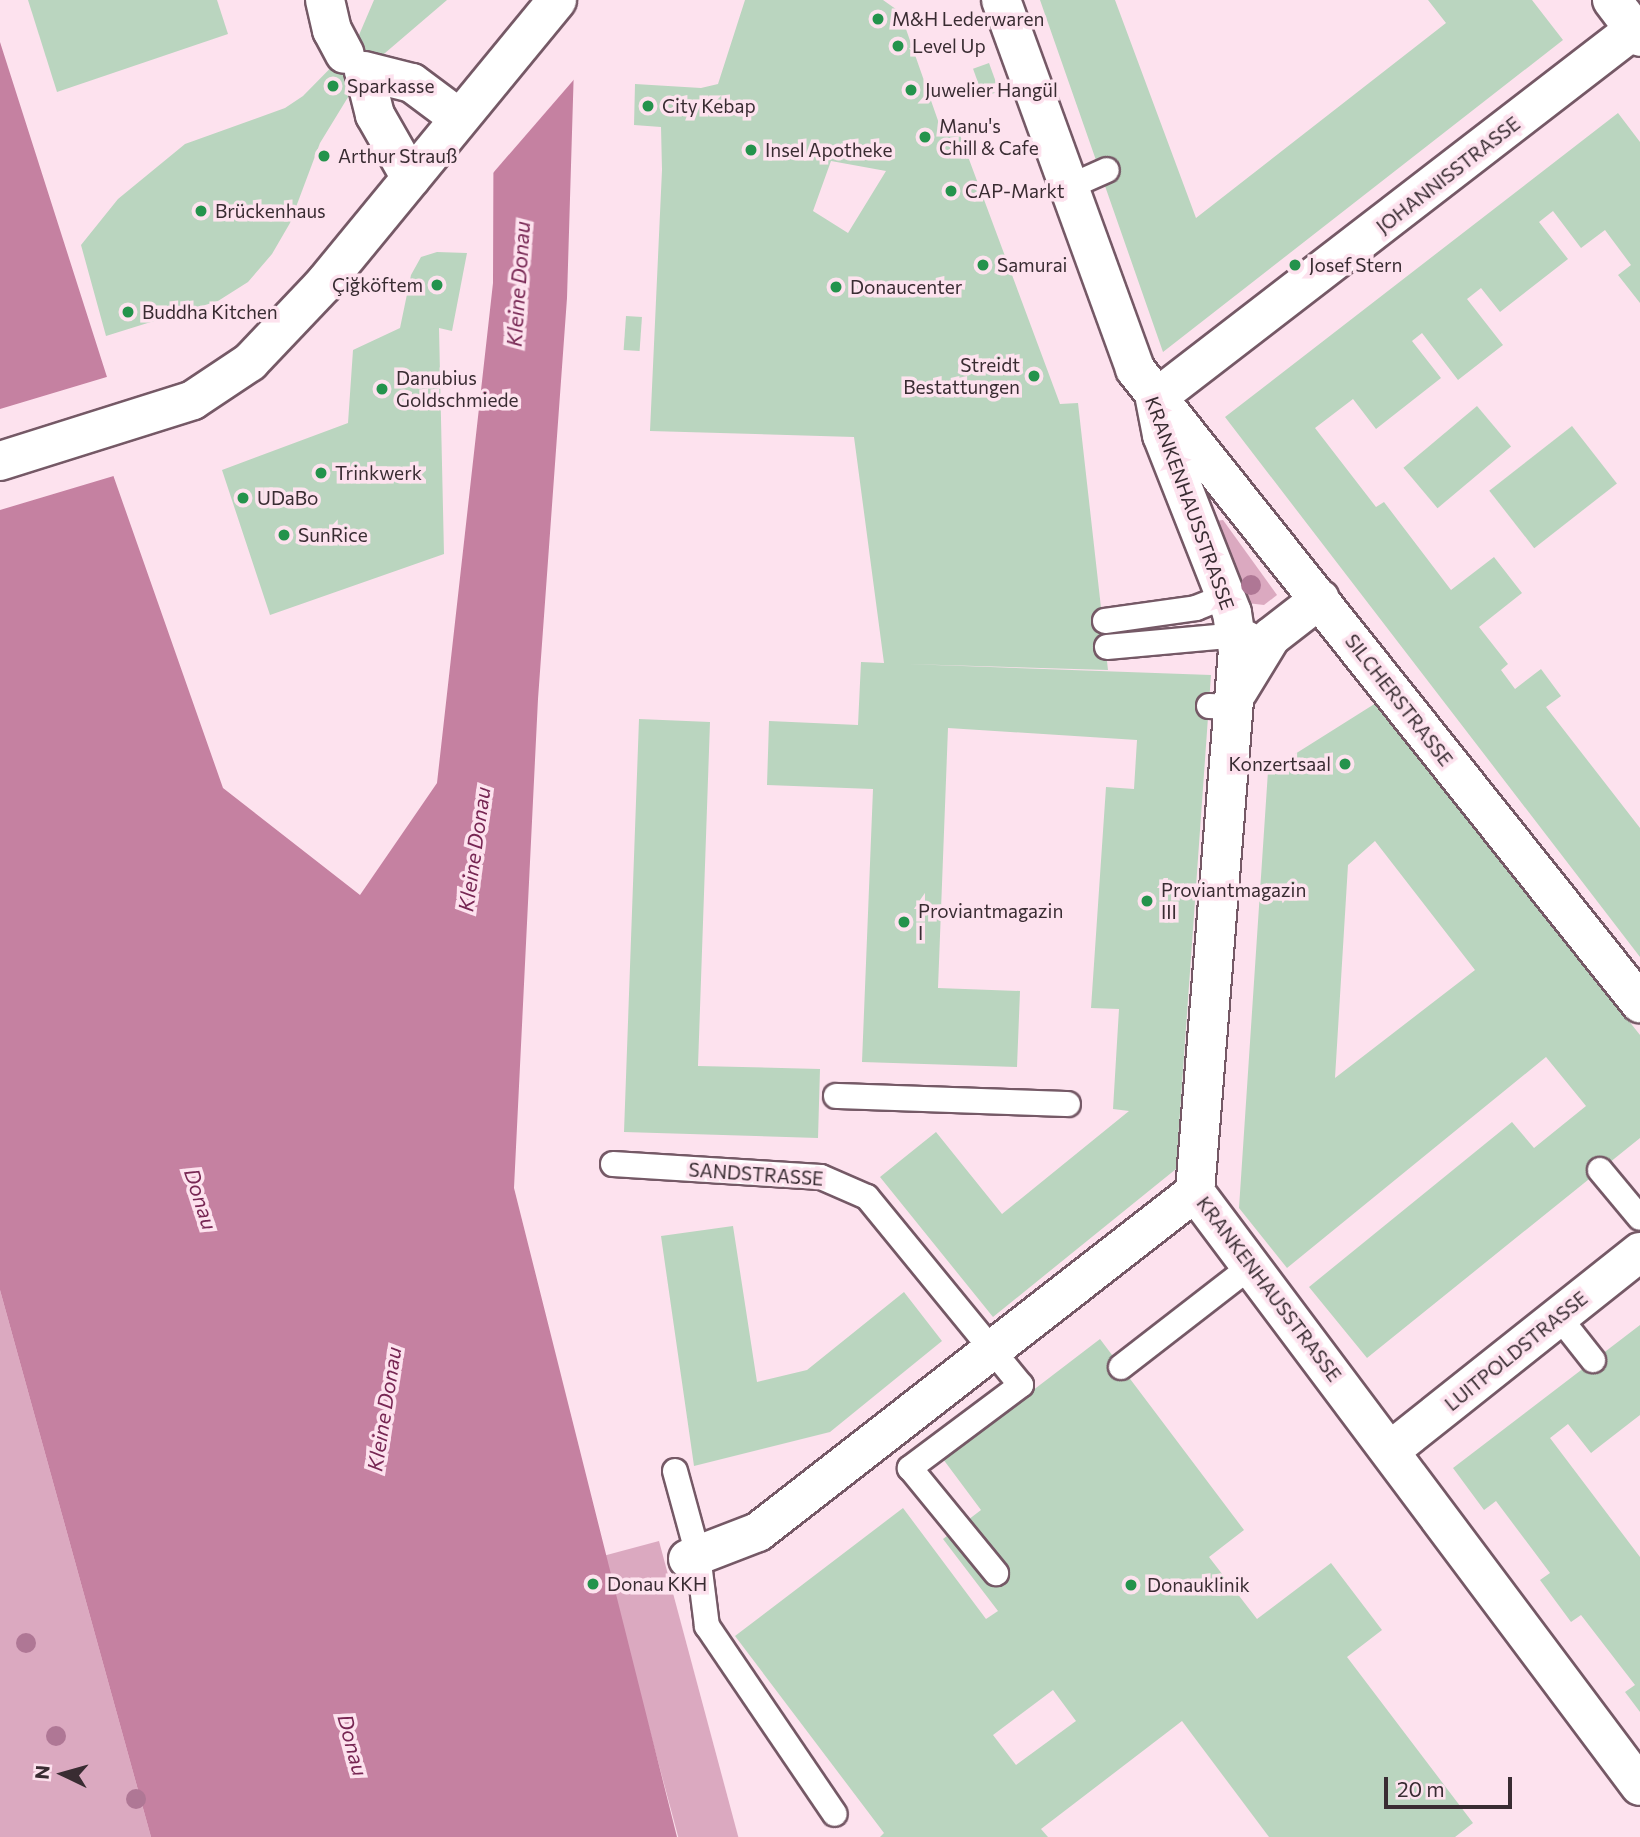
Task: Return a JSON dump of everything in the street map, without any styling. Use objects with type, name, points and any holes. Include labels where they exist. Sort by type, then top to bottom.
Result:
[{"type":"street","points":[[325,0],[332,30],[345,54]]},
{"type":"street","points":[[0,461],[150,414],[210,392],[250,362],[324,284],[557,0]]},
{"type":"street","name":"KRANKENHAUSSTRASSE","points":[[1001,0],[1071,186],[1135,369],[1155,400],[1162,435],[1226,596],[1254,635]]},
{"type":"street","name":"JOHANNISSTRASSE","points":[[1155,400],[1631,23]]},
{"type":"street","points":[[411,178],[376,115],[364,71],[412,83],[470,105]]},
{"type":"street","name":"SILCHERSTRASSE","points":[[1155,400],[1320,599],[1640,1003]]},
{"type":"street","name":"KRANKENHAUSSTRASSE","points":[[1320,599],[1254,635],[1227,703],[1195,1192],[1391,1450],[1640,1786]]},
{"type":"street","points":[[693,1557],[758,1532],[991,1348],[1195,1192]]},
{"type":"street","name":"LUITPOLDSTRASSE","points":[[1391,1450],[1640,1252]]},
{"type":"lane","points":[[1071,186],[1107,170]]},
{"type":"lane","points":[[1105,621],[1196,608],[1226,596]]},
{"type":"lane","points":[[1107,647],[1254,635]]},
{"type":"lane","points":[[836,1096],[1068,1104]]},
{"type":"lane","name":"SANDSTRASSE","points":[[613,1164],[837,1181],[867,1197],[1021,1385],[911,1468],[996,1573]]},
{"type":"lane","points":[[1600,1170],[1640,1218]]},
{"type":"lane","points":[[1121,1367],[1251,1266]]},
{"type":"lane","points":[[1559,1317],[1593,1360]]},
{"type":"lane","points":[[675,1471],[707,1626],[835,1814]]},
{"type":"shaded area","points":[[1223,520],[1277,595],[1264,605],[1247,603],[1215,521]]},
{"type":"shaded area","points":[[0,1290],[151,1837],[0,1837]]},
{"type":"shaded area","points":[[659,1541],[738,1837],[678,1837],[603,1556]]},
{"type":"water","points":[[494,0],[576,0],[567,298],[538,699],[514,1188],[677,1837],[151,1837],[0,1290],[0,42],[122,424],[98,432],[223,788],[360,895],[437,783],[493,283]]},
{"type":"pier","points":[[493,0],[579,0],[577,76],[493,173]]},
{"type":"pier","points":[[110,376],[126,424],[102,434],[117,475],[0,510],[0,409]]},
{"type":"building","points":[[28,0],[217,0],[228,34],[57,92]]},
{"type":"building","name":"Brückenhaus","points":[[374,0],[447,0],[364,71],[320,143],[290,223],[272,254],[248,282],[218,301],[106,336],[81,245],[118,199],[185,144],[285,108],[303,96],[356,42]]},
{"type":"building","points":[[745,0],[883,0],[900,12],[942,132],[957,127],[1060,404],[1078,403],[1108,670],[907,664],[1211,675],[1176,1169],[993,1317],[880,1177],[936,1132],[1002,1214],[1129,1111],[1113,1109],[1119,1009],[1091,1008],[1106,787],[1134,789],[1137,740],[948,728],[938,988],[1020,991],[1017,1067],[862,1062],[873,789],[767,785],[769,721],[858,725],[861,662],[884,663],[854,437],[650,431],[662,170],[661,127],[634,125],[635,84],[701,88],[718,84]],"holes":[[[831,161],[886,171],[848,233],[813,211]]]},
{"type":"building","points":[[1040,0],[1115,0],[1196,218],[1446,23],[1428,0],[1532,0],[1563,40],[1163,352]]},
{"type":"building","points":[[989,63],[999,91],[983,97],[973,69]]},
{"type":"building","points":[[1618,113],[1640,142],[1640,303],[1618,275],[1631,265],[1605,230],[1581,248],[1553,211],[1539,222],[1568,259],[1500,312],[1481,288],[1467,299],[1503,345],[1458,380],[1422,333],[1412,341],[1441,378],[1376,429],[1353,399],[1315,428],[1376,507],[1384,502],[1451,590],[1494,557],[1522,593],[1479,627],[1508,664],[1501,670],[1515,689],[1541,669],[1561,696],[1546,707],[1640,828],[1640,957],[1225,417]]},
{"type":"building","points":[[437,252],[467,253],[452,331],[439,328],[444,554],[270,615],[222,470],[348,423],[353,350],[400,328],[411,275],[421,257]]},
{"type":"building","points":[[626,316],[642,317],[640,351],[624,350]]},
{"type":"building","points":[[1477,406],[1511,447],[1438,508],[1403,468]]},
{"type":"building","points":[[1572,426],[1617,484],[1534,548],[1489,491]]},
{"type":"building","points":[[1376,703],[1640,1035],[1640,1138],[1367,1358],[1309,1287],[1512,1122],[1534,1148],[1586,1106],[1546,1057],[1287,1268],[1239,1208],[1268,771]],"holes":[[[1375,841],[1475,970],[1335,1078],[1348,865]]]},
{"type":"building","points":[[639,719],[710,722],[698,1066],[820,1069],[818,1138],[624,1132]]},
{"type":"building","points":[[733,1226],[757,1382],[807,1370],[904,1292],[942,1341],[830,1432],[694,1466],[661,1236]]},
{"type":"building","points":[[1640,1325],[1640,1415],[1591,1453],[1568,1424],[1550,1438],[1640,1557],[1640,1712],[1625,1692],[1635,1685],[1581,1615],[1571,1622],[1540,1580],[1550,1573],[1496,1501],[1484,1510],[1453,1468]]},
{"type":"building","name":"Donauklinik","points":[[1100,1339],[1244,1530],[1209,1557],[1257,1619],[1331,1563],[1382,1630],[1347,1657],[1473,1823],[1455,1837],[1269,1837],[1182,1721],[1041,1829],[1048,1837],[880,1837],[884,1833],[735,1636],[903,1508],[986,1619],[998,1611],[943,1539],[981,1510],[943,1459]],"holes":[[[1053,1690],[1076,1721],[1016,1765],[993,1735]]]},
{"type":"place","name":"M&H Lederwaren","points":[[878,19]]},
{"type":"place","name":"Level Up","points":[[898,46]]},
{"type":"place","name":"Sparkasse","points":[[333,86]]},
{"type":"place","name":"Juwelier Hangül","points":[[911,90]]},
{"type":"place","name":"City Kebap","points":[[648,106]]},
{"type":"place","name":"Manu's Chill & Cafe","points":[[925,137]]},
{"type":"place","name":"Insel Apotheke","points":[[751,150]]},
{"type":"place","name":"Arthur Strauß","points":[[324,156]]},
{"type":"place","name":"CAP-Markt","points":[[951,191]]},
{"type":"place","name":"Brückenhaus","points":[[201,211]]},
{"type":"place","name":"Samurai","points":[[983,265]]},
{"type":"place","name":"Josef Stern","points":[[1295,265]]},
{"type":"place","name":"Çiğköftem","points":[[437,285]]},
{"type":"place","name":"Donaucenter","points":[[836,287]]},
{"type":"place","name":"Buddha Kitchen","points":[[128,312]]},
{"type":"place","name":"Streidt Bestattungen","points":[[1034,376]]},
{"type":"place","name":"Danubius Goldschmiede","points":[[382,389]]},
{"type":"place","name":"Trinkwerk","points":[[321,473]]},
{"type":"place","name":"UDaBo","points":[[243,498]]},
{"type":"place","name":"SunRice","points":[[284,535]]},
{"type":"place","name":"Konzertsaal","points":[[1345,764]]},
{"type":"place","name":"Proviantmagazin III","points":[[1147,901]]},
{"type":"place","name":"Proviantmagazin I","points":[[904,922]]},
{"type":"place","name":"Donau KKH","points":[[593,1584]]},
{"type":"place","name":"Donauklinik","points":[[1131,1585]]},
{"type":"water label","name":"Kleine Donau","points":[[518,284]]},
{"type":"water label","name":"Kleine Donau","points":[[474,849]]},
{"type":"water label","name":"Donau","points":[[201,1199]]},
{"type":"water label","name":"Kleine Donau","points":[[384,1409]]},
{"type":"water label","name":"Donau","points":[[353,1745]]}]
